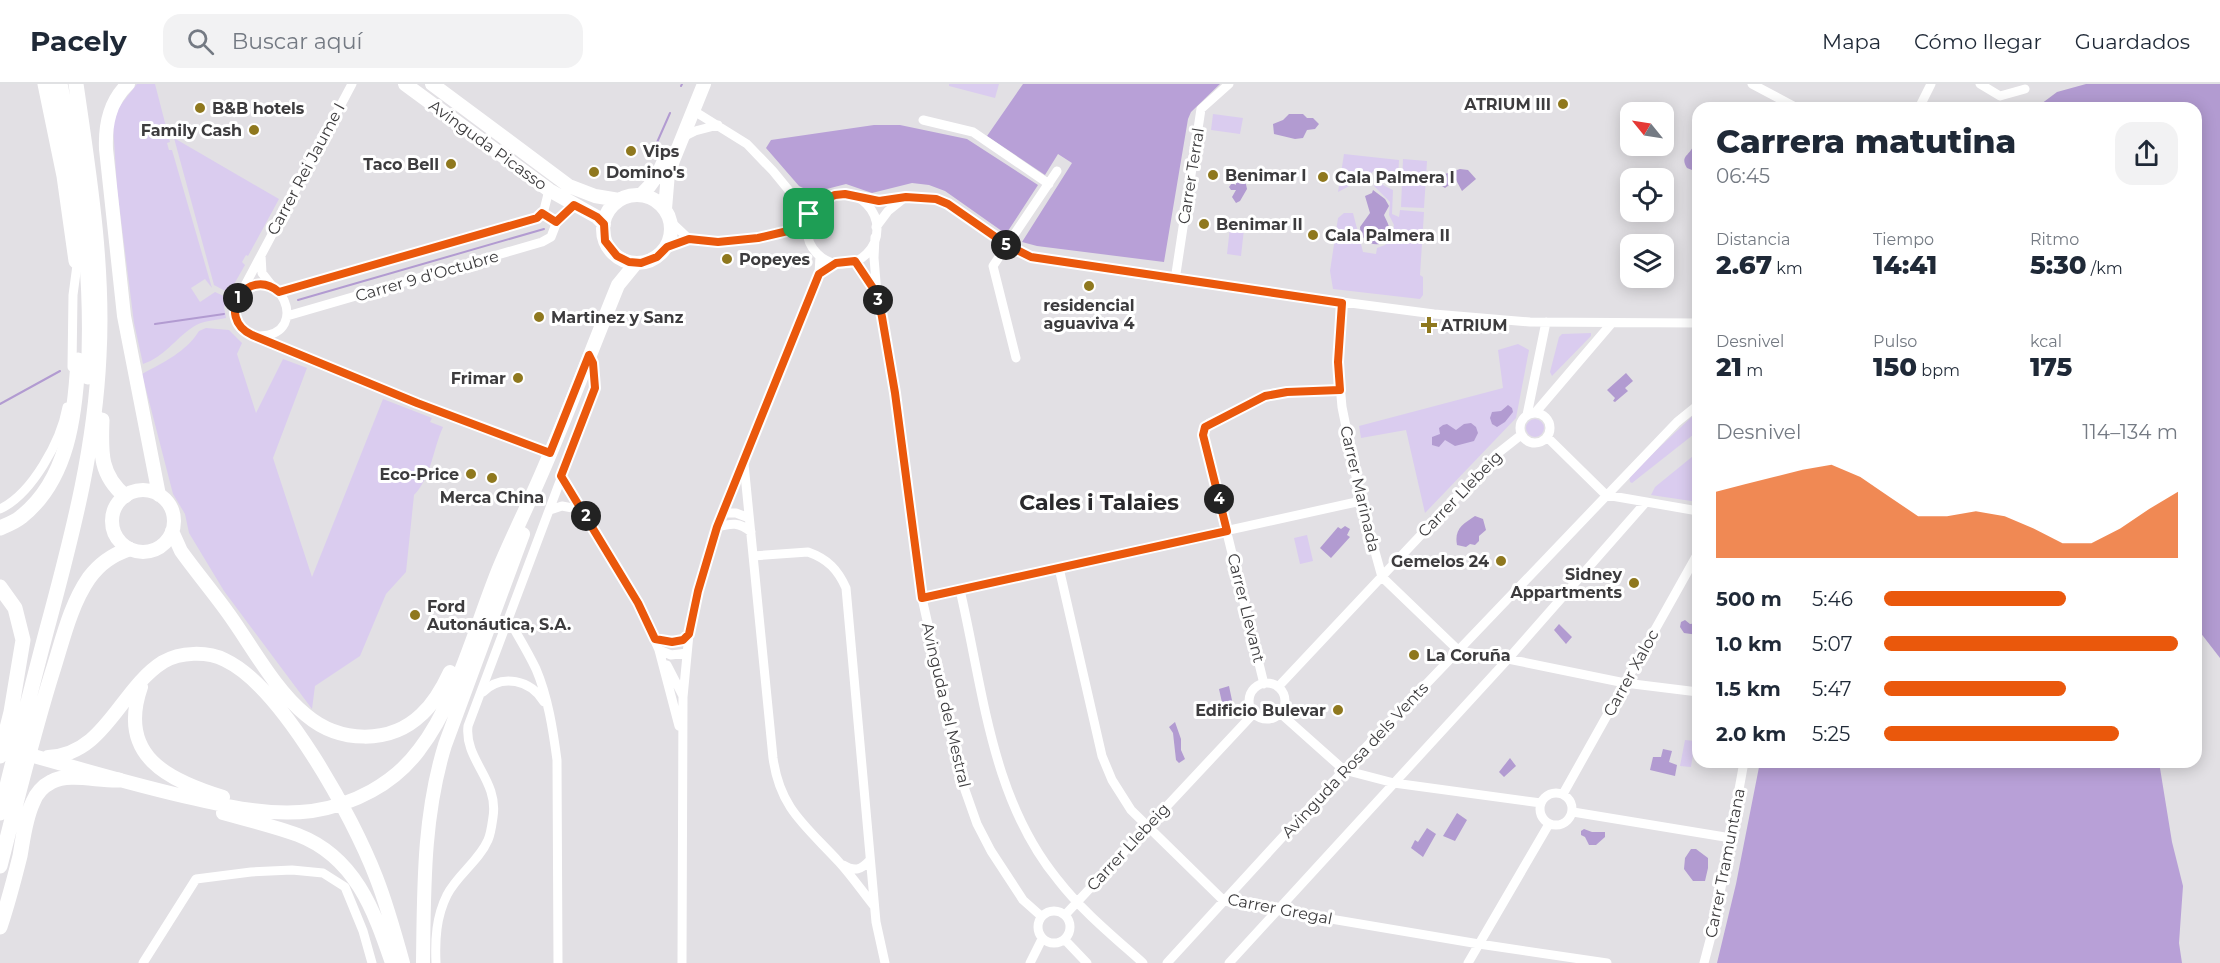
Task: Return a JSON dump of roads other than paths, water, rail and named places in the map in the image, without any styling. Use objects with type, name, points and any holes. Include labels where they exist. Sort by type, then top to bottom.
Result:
[{"type":"highway","points":[[0,528],[20,517],[46,491],[66,452],[76,397],[79,342],[77,265],[64,176],[45,84]]},
{"type":"highway","points":[[51,614],[86,414],[89,361],[84,229],[70,128],[60,84]]},
{"type":"highway","points":[[76,84],[95,226],[104,353],[101,440],[103,461],[109,480],[125,496]]},
{"type":"highway","points":[[0,813],[67,558],[90,447],[99,356],[100,316]]},
{"type":"highway","points":[[0,866],[37,721],[74,607],[83,588],[99,566],[109,558],[129,549]]},
{"type":"highway","points":[[0,587],[15,608],[23,640],[11,712],[0,756]]},
{"type":"highway","points":[[0,927],[13,887],[28,817],[40,790],[52,781],[72,777],[102,781],[119,780]]},
{"type":"main road","points":[[128,84],[113,103],[105,127],[106,149],[123,316],[159,495]]},
{"type":"main road","name":"Avinguda Picasso","points":[[405,84],[549,190],[597,217],[604,224]]},
{"type":"main road","name":"Avinguda Picasso","points":[[432,84],[569,186],[595,196],[619,200]]},
{"type":"main road","points":[[641,195],[650,187],[659,173],[695,84]]},
{"type":"main road","points":[[665,209],[668,173],[704,84]]},
{"type":"main road","points":[[630,195],[641,195],[652,198],[665,209],[671,222],[671,237],[667,247],[655,258],[636,263],[625,261],[617,256],[605,241],[604,224],[609,210],[619,200],[630,195]]},
{"type":"main road","points":[[0,747],[159,791],[231,807],[274,812],[312,811],[355,800],[407,765],[428,738],[458,676],[501,565],[547,460],[618,285],[620,272],[617,256]]},
{"type":"main road","points":[[618,285],[636,263]]},
{"type":"main road","points":[[423,963],[424,867],[435,778],[547,460]]},
{"type":"main road","points":[[142,490],[159,495],[167,501],[174,520],[172,531],[166,542],[153,551],[142,552],[129,549],[118,540],[112,523],[115,508],[125,496],[142,490]]},
{"type":"main road","points":[[172,531],[187,559],[294,704],[319,725],[336,733],[350,736],[380,736],[410,724],[423,714],[443,687],[485,589],[501,565]]},
{"type":"main road","points":[[40,758],[62,757],[82,748],[102,730],[143,681],[164,662],[194,654],[211,655],[224,659],[245,673],[268,696],[295,730],[346,813],[375,874],[391,918],[403,963]]},
{"type":"main road","points":[[263,664],[329,771],[346,813]]},
{"type":"main road","points":[[143,681],[136,700],[135,723],[140,744],[152,762],[171,777],[209,793],[274,812]]},
{"type":"main road","points":[[159,791],[183,801],[299,835],[335,856],[352,874],[369,904],[392,963]]},
{"type":"street","name":"Carrer Rei Jaume I","points":[[240,295],[352,84]]},
{"type":"street","name":"Carrer Terral","points":[[1175,280],[1201,109],[1229,84]]},
{"type":"street","points":[[1752,84],[1786,102]]},
{"type":"street","points":[[1922,102],[1931,84]]},
{"type":"street","points":[[1980,84],[2000,96],[2025,89]]},
{"type":"street","points":[[694,111],[747,144],[773,171],[809,216],[807,235],[814,250],[820,256],[836,263]]},
{"type":"street","points":[[923,120],[973,132],[1048,184]]},
{"type":"street","points":[[682,137],[695,130],[718,125]]},
{"type":"street","points":[[1016,358],[993,266],[1057,171]]},
{"type":"street","points":[[549,190],[542,213],[556,222]]},
{"type":"street","points":[[796,201],[823,200],[835,195],[879,201],[906,197],[936,199],[948,204],[1007,245],[1031,257],[1342,303],[1434,314],[1546,322],[1611,324],[1692,322]]},
{"type":"street","points":[[855,196],[870,209],[876,232]]},
{"type":"street","points":[[819,274],[836,263],[855,261],[864,255],[871,247],[876,232],[888,211],[906,197]]},
{"type":"street","points":[[667,247],[689,239],[718,242],[758,238],[792,230],[823,200]]},
{"type":"street","name":"Carrer 9 d’Octubre","points":[[286,316],[542,242],[550,237],[556,222],[574,205]]},
{"type":"street","name":"Carrer 9 d’Octubre","points":[[276,289],[537,218],[542,213]]},
{"type":"street","points":[[671,222],[689,239]]},
{"type":"street","points":[[792,230],[807,235]]},
{"type":"street","name":"Avinguda del Mestral","points":[[876,232],[873,258],[877,294],[895,393],[922,598],[970,807],[984,839],[1007,878],[1030,908],[1041,916]]},
{"type":"street","name":"Carrer Rei Jaume I","points":[[261,255],[262,273],[276,289]]},
{"type":"street","points":[[682,963],[682,737],[689,634],[700,582],[717,527],[819,274],[820,256]]},
{"type":"street","name":"Avinguda del Mestral","points":[[855,261],[877,294]]},
{"type":"street","points":[[0,509],[31,482],[51,454],[65,417],[72,371],[73,295],[77,265]]},
{"type":"street","points":[[260,336],[272,334],[281,327],[286,316],[286,303],[276,289],[261,284],[254,285],[240,295],[235,308],[237,321],[246,331],[547,460]]},
{"type":"street","name":"Carrer Marinada","points":[[1342,303],[1338,362],[1340,390],[1361,501],[1382,577]]},
{"type":"street","points":[[1531,414],[1546,322]]},
{"type":"street","points":[[1531,414],[1547,419],[1550,428],[1543,440],[1533,443],[1524,439],[1520,426],[1611,324]]},
{"type":"street","points":[[281,327],[293,352]]},
{"type":"street","points":[[436,963],[435,936],[446,896],[488,839],[494,814],[492,791],[471,752],[467,734],[468,726],[595,388],[593,363],[589,355]]},
{"type":"street","name":"Carrer Llevant","points":[[1264,684],[1203,435],[1205,427],[1265,396],[1287,392],[1340,390]]},
{"type":"street","name":"Avinguda Rosa dels Vents","points":[[1167,963],[1344,770],[1606,495],[1677,422],[1692,410]]},
{"type":"street","name":"Carrer Llebeig","points":[[1278,687],[1497,454],[1521,435]]},
{"type":"street","points":[[1547,436],[1606,495],[1692,510]]},
{"type":"street","points":[[744,461],[773,758],[778,785],[795,815],[841,864],[874,906]]},
{"type":"street","points":[[561,476],[638,603],[655,639],[682,737]]},
{"type":"street","points":[[922,598],[1361,501]]},
{"type":"street","points":[[1229,963],[1508,659],[1646,502]]},
{"type":"street","points":[[550,510],[562,506],[583,510]]},
{"type":"street","points":[[723,513],[736,513],[749,518]]},
{"type":"street","points":[[717,527],[732,523],[742,525],[751,532]]},
{"type":"street","points":[[753,556],[808,552],[817,555],[833,566],[840,574],[846,588],[874,906],[885,963]]},
{"type":"street","name":"Carrer Xaloc","points":[[1563,794],[1692,564]]},
{"type":"street","name":"Carrer Gregal","points":[[1059,568],[1106,768],[1124,801],[1146,827],[1224,901],[1607,963]]},
{"type":"street","points":[[1382,577],[1459,651],[1625,683],[1692,691]]},
{"type":"street","points":[[960,590],[1006,790],[1014,810],[1035,849],[1057,880],[1077,902],[1143,963]]},
{"type":"street","points":[[509,620],[535,668],[547,706],[557,760],[558,963]]},
{"type":"street","points":[[655,639],[672,642],[683,640],[689,634]]},
{"type":"street","points":[[659,650],[671,655],[687,652]]},
{"type":"street","points":[[659,650],[683,697]]},
{"type":"street","points":[[480,695],[488,687],[501,682],[521,681],[540,695],[547,706]]},
{"type":"street","points":[[1264,684],[1278,687],[1285,699],[1280,713],[1270,719],[1259,717],[1251,709],[1250,698],[1254,689],[1264,684]]},
{"type":"street","name":"Carrer Llebeig","points":[[1065,915],[1254,713]]},
{"type":"street","points":[[1280,713],[1344,770],[1394,783],[1541,803]]},
{"type":"street","name":"Carrer Tramuntana","points":[[1704,963],[1715,921],[1743,768]]},
{"type":"street","points":[[1558,792],[1571,801],[1572,812],[1564,824],[1549,824],[1540,813],[1541,803],[1548,795],[1558,792]]},
{"type":"street","points":[[1572,812],[1731,838]]},
{"type":"street","points":[[1468,963],[1549,824]]},
{"type":"street","points":[[841,864],[851,870],[858,870],[870,860]]},
{"type":"street","points":[[143,963],[196,879],[251,872],[292,870],[323,873],[345,887],[363,931],[372,963]]},
{"type":"street","points":[[1053,911],[1065,915],[1070,930],[1065,940],[1051,944],[1042,939],[1037,926],[1041,916],[1053,911]]},
{"type":"street","points":[[1030,963],[1042,939]]},
{"type":"street","points":[[1065,940],[1087,963]]},
{"type":"waterway","points":[[655,147],[670,113]]},
{"type":"waterway","points":[[298,300],[544,229]]},
{"type":"waterway","points":[[155,324],[224,314]]},
{"type":"waterway","points":[[0,404],[60,371]]},
{"type":"place","name":"ATRIUM III","points":[[1563,104]]},
{"type":"place","name":"B&B hotels","points":[[200,108]]},
{"type":"place","name":"Family Cash","points":[[254,130]]},
{"type":"place","name":"Vips","points":[[631,151]]},
{"type":"place","name":"Taco Bell","points":[[451,164]]},
{"type":"place","name":"Domino's","points":[[594,172]]},
{"type":"place","name":"Benimar I","points":[[1213,175]]},
{"type":"place","name":"Cala Palmera I","points":[[1323,177]]},
{"type":"place","name":"Benimar II","points":[[1204,224]]},
{"type":"place","name":"Cala Palmera II","points":[[1313,235]]},
{"type":"place","name":"Popeyes","points":[[727,259]]},
{"type":"place","name":"residencial aguaviva 4","points":[[1089,286]]},
{"type":"place","name":"Martinez y Sanz","points":[[539,317]]},
{"type":"place","name":"ATRIUM","points":[[1429,325]]},
{"type":"place","name":"Frimar","points":[[518,378]]},
{"type":"place","name":"Eco-Price","points":[[471,474]]},
{"type":"place","name":"Merca China","points":[[492,478]]},
{"type":"place","name":"Gemelos 24","points":[[1501,561]]},
{"type":"place","name":"Sidney Appartments","points":[[1634,583]]},
{"type":"place","name":"Ford Autonáutica, S.A.","points":[[415,615]]},
{"type":"place","name":"La Coruña","points":[[1414,655]]},
{"type":"place","name":"Edificio Bulevar","points":[[1338,710]]},
{"type":"district","name":"Cales i Talaies","points":[[1099,502]]}]
